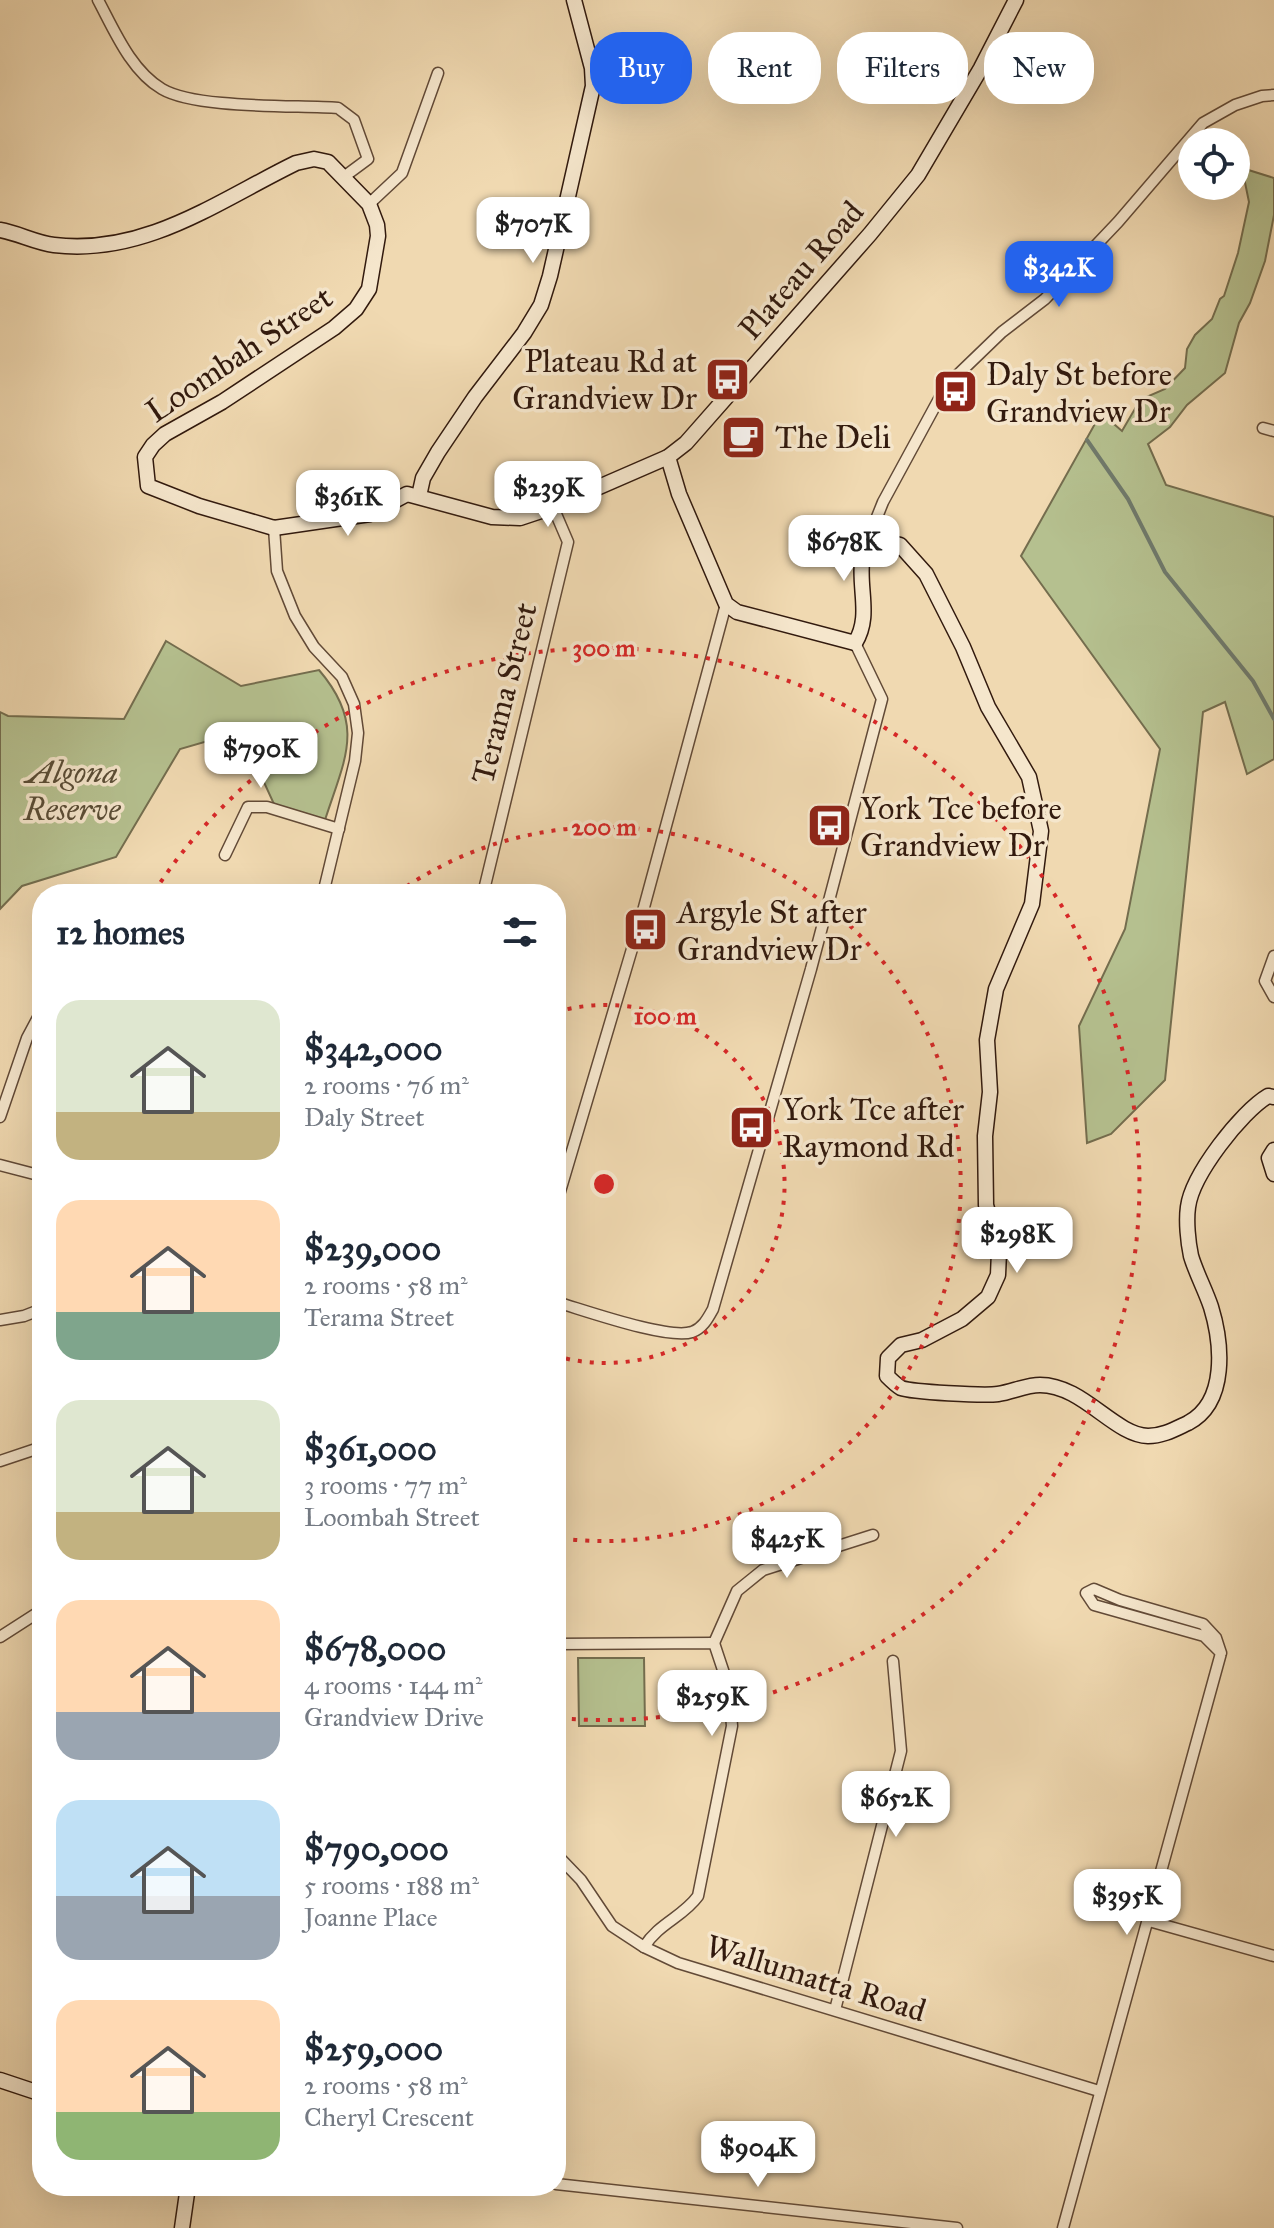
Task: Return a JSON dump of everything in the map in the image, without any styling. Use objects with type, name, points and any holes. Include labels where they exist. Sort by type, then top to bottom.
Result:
[{"type":"street","points":[[98,0],[135,64],[161,89],[193,99],[338,108],[354,120],[368,159],[345,176]]},
{"type":"street","points":[[419,496],[423,478],[438,452],[541,305],[593,86],[592,68],[574,0]]},
{"type":"street","name":"Plateau Road","points":[[419,496],[492,517],[520,518],[553,507],[668,457],[686,443],[918,175],[981,68],[1016,0]]},
{"type":"street","points":[[369,204],[402,173],[438,73]]},
{"type":"street","points":[[855,643],[862,632],[865,616],[862,561],[869,537],[883,502],[946,386],[1002,332],[1045,299],[1118,222],[1203,123],[1235,105],[1274,95]]},
{"type":"street","name":"Loombah Street","points":[[0,230],[51,245],[98,247],[139,239],[192,217],[296,163],[314,159],[328,162],[369,204],[377,225],[369,289],[356,309],[273,370],[165,434],[145,457],[148,486],[199,506],[274,528],[358,516],[382,508],[399,496],[419,496]]},
{"type":"street","points":[[566,1305],[659,1330],[693,1332],[705,1323],[713,1309],[811,969],[882,699],[855,643],[737,612],[726,604],[679,494],[668,457]]},
{"type":"street","name":"Terama Street","points":[[485,884],[568,542],[553,507]]},
{"type":"street","points":[[274,528],[277,571],[295,616],[314,647],[342,677],[354,704],[358,733],[355,761],[325,884]]},
{"type":"street","points":[[869,537],[900,545],[926,574],[963,647],[988,707],[1029,777],[1041,831],[1032,904],[996,989],[987,1040],[990,1092],[985,1136],[986,1205],[999,1252],[998,1275],[988,1297],[962,1319],[922,1340],[901,1345],[888,1358],[887,1376],[902,1388],[964,1395],[995,1395],[1038,1385],[1058,1387],[1134,1433],[1148,1436],[1169,1433],[1194,1420],[1208,1404],[1218,1380],[1219,1358],[1211,1309],[1190,1254],[1188,1206],[1199,1173],[1253,1104],[1268,1096],[1274,1097]]},
{"type":"street","points":[[566,1171],[640,922],[726,604]]},
{"type":"street","points":[[225,855],[248,807],[267,807],[339,829]]},
{"type":"street","points":[[1274,956],[1265,981],[1274,997]]},
{"type":"street","points":[[0,1117],[32,1029]]},
{"type":"street","points":[[1274,1150],[1269,1158],[1274,1174]]},
{"type":"street","points":[[0,1165],[32,1173]]},
{"type":"street","points":[[0,1320],[32,1313]]},
{"type":"street","points":[[0,1461],[32,1450]]},
{"type":"street","points":[[644,1947],[656,1930],[691,1906],[698,1896],[732,1726],[729,1688],[714,1643],[737,1591],[763,1570],[873,1535]]},
{"type":"street","points":[[1063,2228],[1221,1653],[1216,1638],[1203,1624],[1120,1600],[1094,1589],[1086,1593],[1094,1605],[1204,1636],[1221,1653]]},
{"type":"street","points":[[0,1637],[32,1616]]},
{"type":"street","points":[[566,1644],[714,1643]]},
{"type":"street","points":[[835,2010],[901,1751],[893,1661]]},
{"type":"street","name":"Wallumatta Road","points":[[566,1864],[581,1880],[612,1926],[644,1947],[678,1963],[1099,2091]]},
{"type":"street","points":[[1149,1921],[1274,1956]]},
{"type":"street","points":[[0,2080],[32,2091]]},
{"type":"street","points":[[566,2185],[957,2228]]},
{"type":"street","points":[[182,2228],[187,2196]]},
{"type":"green space","points":[[1250,170],[1274,178],[1274,215],[1265,261],[1250,303],[1239,323],[1225,373],[1187,405],[1170,427],[1148,444],[1166,485],[1274,517],[1274,759],[1247,774],[1225,702],[1203,712],[1165,1080],[1111,1134],[1087,1143],[1079,1026],[1125,929],[1160,749],[1021,556],[1101,413],[1122,431],[1144,398],[1165,389],[1185,368],[1187,349],[1195,335],[1212,319],[1224,296],[1238,253],[1249,202]]},
{"type":"green space","name":"Algona Reserve","points":[[166,641],[241,686],[319,670],[334,690],[347,725],[344,760],[325,820],[279,815],[246,743],[225,736],[180,749],[116,857],[22,886],[0,909],[0,712],[8,716],[124,719]]},
{"type":"green space","points":[[578,1658],[644,1658],[645,1726],[579,1726]]},
{"type":"waterway","points":[[1087,440],[1128,499],[1165,572],[1253,681],[1274,719]]},
{"type":"place","name":"Plateau Rd at Grandview Dr","points":[[728,379]]},
{"type":"place","name":"Daly St before Grandview Dr","points":[[955,392]]},
{"type":"place","name":"The Deli","points":[[744,437]]},
{"type":"place","name":"York Tce before Grandview Dr","points":[[829,826]]},
{"type":"place","name":"Argyle St after Grandview Dr","points":[[646,930]]},
{"type":"place","name":"York Tce after Raymond Rd","points":[[751,1127]]}]
